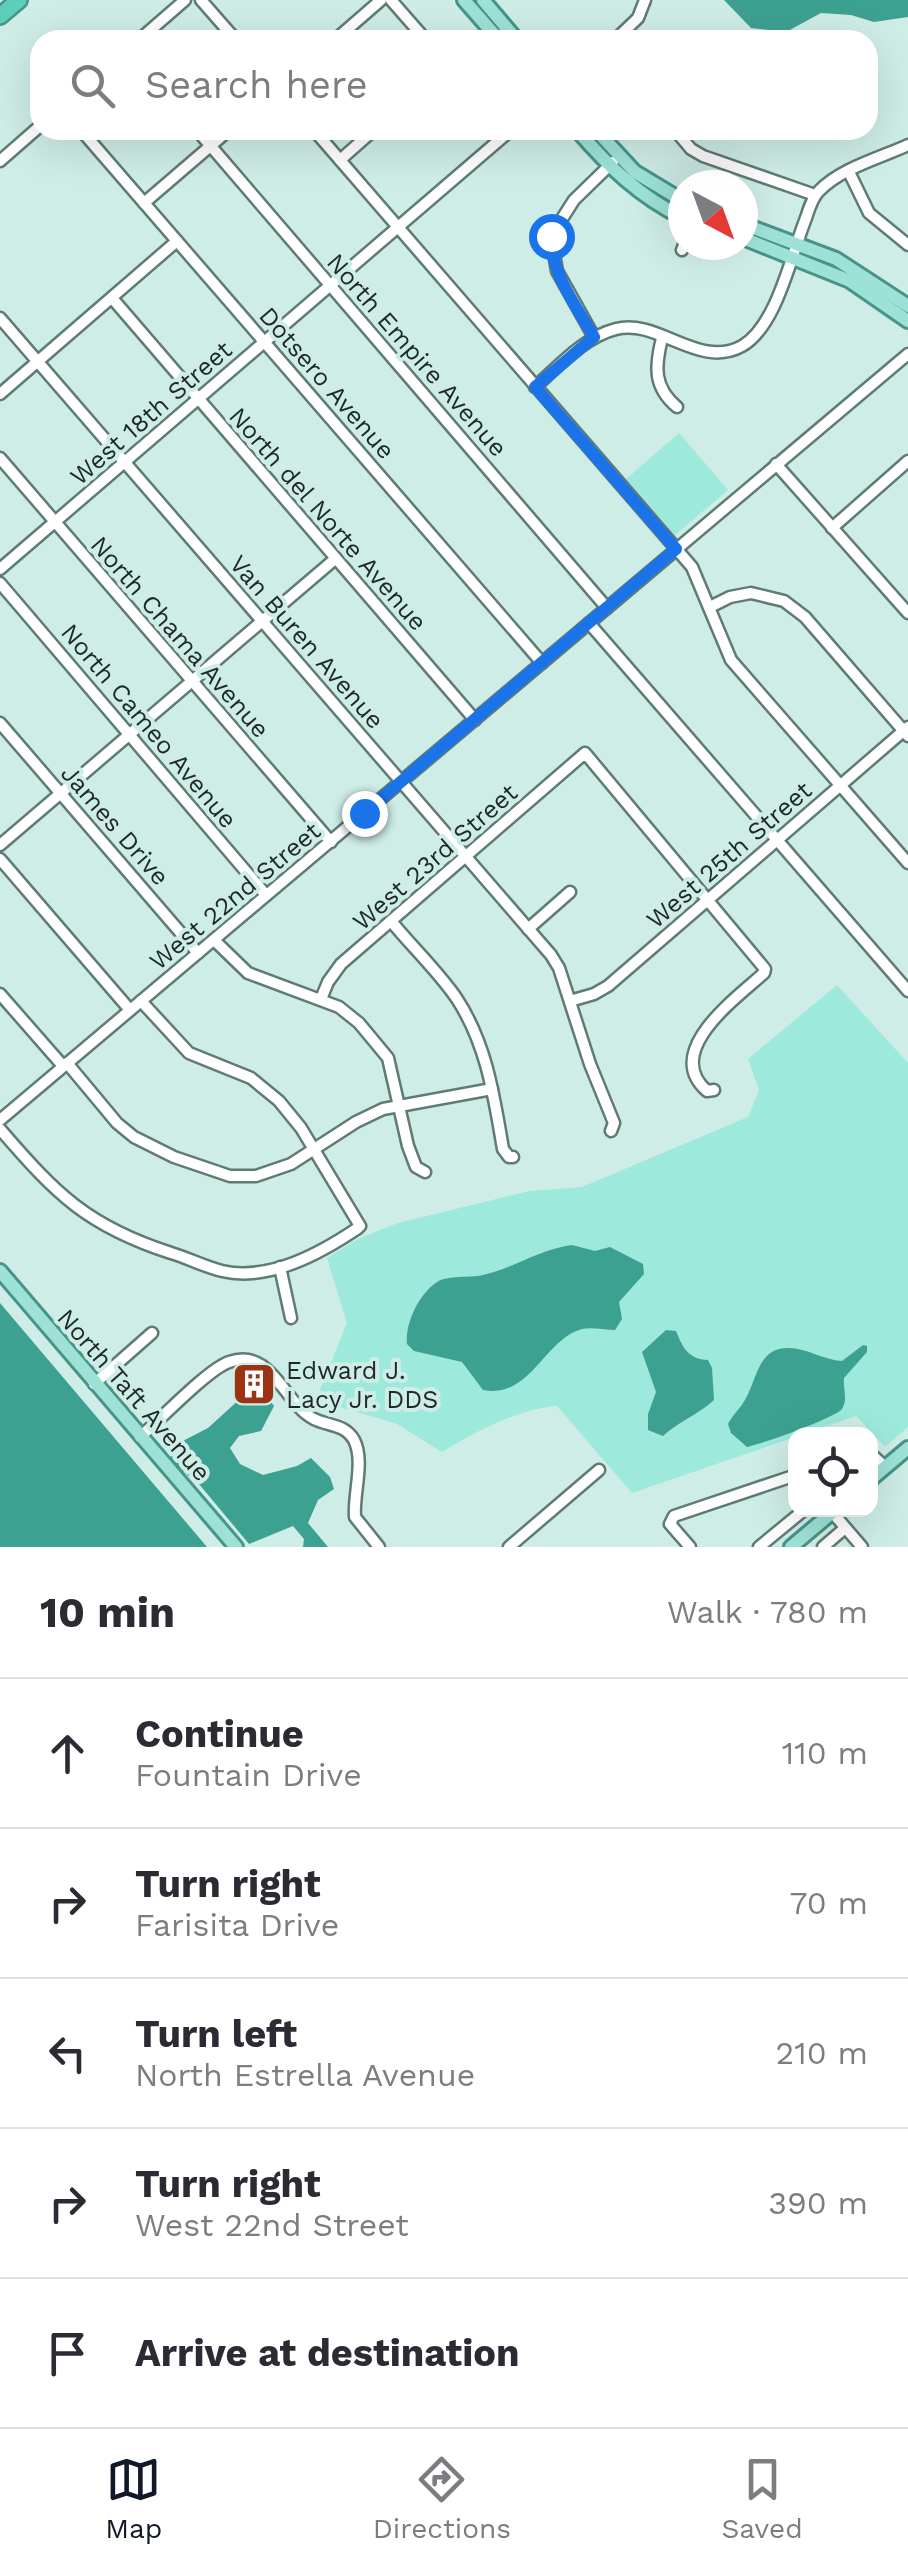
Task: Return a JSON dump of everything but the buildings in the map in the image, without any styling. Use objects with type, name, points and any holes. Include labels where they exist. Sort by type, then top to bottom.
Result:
[{"type":"highway","points":[[0,16],[19,0]]},
{"type":"main road","points":[[464,0],[490,30]]},
{"type":"main road","points":[[482,0],[508,30]]},
{"type":"main road","points":[[589,140],[652,203],[668,211]]},
{"type":"main road","points":[[602,140],[614,161],[668,193]]},
{"type":"main road","points":[[758,231],[850,280],[908,321]]},
{"type":"main road","points":[[758,241],[836,259],[908,306]]},
{"type":"main road","name":"North Taft Avenue","points":[[0,1271],[236,1547]]},
{"type":"main road","points":[[878,1473],[908,1448]]},
{"type":"main road","points":[[791,1547],[827,1517]]},
{"type":"street","points":[[152,30],[186,0]]},
{"type":"street","points":[[201,0],[227,30]]},
{"type":"street","points":[[347,30],[381,0]]},
{"type":"street","points":[[391,0],[417,30]]},
{"type":"street","points":[[625,30],[638,18],[645,0]]},
{"type":"street","points":[[0,161],[30,135]]},
{"type":"street","name":"Dotsero Avenue","points":[[90,140],[542,663]]},
{"type":"street","name":"North Empire Avenue","points":[[205,140],[607,608]]},
{"type":"street","points":[[144,203],[217,140]]},
{"type":"street","points":[[323,140],[692,567],[731,660],[908,863]]},
{"type":"street","points":[[340,160],[363,140]]},
{"type":"street","name":"West 18th Street","points":[[0,569],[499,140]]},
{"type":"street","points":[[683,140],[703,156],[815,195]]},
{"type":"street","points":[[535,387],[594,337],[622,328],[706,351],[742,346],[769,317],[815,195],[829,182],[908,145]]},
{"type":"street","points":[[594,337],[558,271],[551,252],[551,236],[574,200],[614,161]]},
{"type":"street","points":[[849,172],[874,220],[908,244]]},
{"type":"street","points":[[0,394],[177,241]]},
{"type":"street","name":"North del Norte Avenue","points":[[112,298],[475,720]]},
{"type":"street","name":"Van Buren Avenue","points":[[0,318],[556,962],[614,1123],[611,1131]]},
{"type":"street","points":[[662,338],[656,360],[657,379],[663,394],[677,407]]},
{"type":"street","name":"West 22nd Street","points":[[0,1120],[908,354]]},
{"type":"street","name":"North Chama Avenue","points":[[0,458],[331,842]]},
{"type":"street","points":[[832,528],[908,461]]},
{"type":"street","points":[[776,464],[908,614]]},
{"type":"street","points":[[0,845],[335,559]]},
{"type":"street","name":"North Cameo Avenue","points":[[0,583],[266,895]]},
{"type":"street","points":[[710,608],[750,593],[784,601],[805,618],[906,731]]},
{"type":"street","points":[[589,623],[908,991]]},
{"type":"street","name":"James Drive","points":[[0,723],[198,954]]},
{"type":"street","name":"West 25th Street","points":[[570,1001],[608,986],[906,731]]},
{"type":"street","name":"West 23rd Street","points":[[321,999],[341,964],[585,753],[708,900]]},
{"type":"street","points":[[0,860],[130,1010]]},
{"type":"street","points":[[528,929],[570,892]]},
{"type":"street","points":[[708,900],[766,969],[715,1015],[700,1038],[694,1061],[698,1080],[707,1091],[714,1090]]},
{"type":"street","points":[[390,921],[458,1000],[484,1054],[503,1149],[513,1157]]},
{"type":"street","points":[[214,940],[248,973],[321,999],[350,1015],[385,1053],[413,1162],[425,1172]]},
{"type":"street","points":[[0,994],[116,1123],[174,1157],[230,1176],[256,1176],[290,1164],[356,1122],[399,1106],[492,1089]]},
{"type":"street","points":[[0,1129],[61,1196],[108,1228],[222,1271],[280,1267],[320,1254],[360,1226],[315,1150],[270,1091],[242,1073],[206,1062],[189,1052],[141,1001]]},
{"type":"street","points":[[280,1267],[291,1318]]},
{"type":"street","points":[[94,1384],[152,1333]]},
{"type":"street","points":[[140,1437],[220,1367],[237,1360],[254,1362],[268,1370],[312,1418],[344,1430],[353,1438],[358,1452],[356,1517],[379,1547]]},
{"type":"street","points":[[878,1460],[885,1467]]},
{"type":"street","points":[[509,1547],[599,1470]]},
{"type":"street","points":[[690,1547],[670,1524],[674,1516],[788,1478]]},
{"type":"street","points":[[759,1547],[795,1517]]},
{"type":"street","points":[[838,1517],[862,1547]]},
{"type":"street","points":[[823,1547],[846,1528]]},
{"type":"shaded area","points":[[724,0],[908,0],[908,17],[874,22],[851,15],[821,13],[790,30],[751,28]]},
{"type":"shaded area","points":[[679,433],[728,490],[675,535],[626,479]]},
{"type":"shaded area","points":[[837,985],[908,1063],[908,1427],[885,1447],[878,1440],[878,1427],[866,1427],[856,1416],[824,1427],[788,1427],[788,1439],[632,1493],[557,1406],[498,1422],[442,1452],[397,1424],[316,1400],[347,1323],[327,1258],[358,1239],[398,1223],[530,1191],[582,1187],[748,1117],[759,1090],[748,1059]]},
{"type":"shaded area","points":[[572,1245],[595,1251],[610,1247],[643,1264],[644,1274],[619,1302],[622,1319],[615,1330],[586,1328],[569,1335],[525,1378],[499,1390],[483,1390],[462,1362],[414,1351],[407,1344],[414,1310],[437,1282],[483,1275]]},
{"type":"shaded area","points":[[0,1303],[207,1547],[0,1547]]},
{"type":"shaded area","points":[[666,1330],[676,1331],[691,1355],[708,1360],[714,1400],[663,1436],[648,1430],[648,1414],[656,1392],[642,1352]]},
{"type":"shaded area","points":[[867,1346],[867,1352],[844,1378],[845,1401],[836,1413],[805,1427],[788,1427],[788,1434],[747,1447],[731,1433],[728,1424],[746,1398],[760,1365],[771,1353],[795,1349],[842,1361]]},
{"type":"shaded area","points":[[266,1395],[274,1406],[261,1431],[239,1436],[230,1448],[240,1464],[263,1475],[311,1458],[330,1477],[334,1489],[318,1500],[308,1523],[328,1547],[303,1547],[304,1539],[293,1526],[249,1544],[199,1484],[170,1461],[173,1446],[208,1428],[242,1397]]},
{"type":"place","name":"Edward J. Lacy Jr. DDS","points":[[254,1384]]},
{"type":"route","points":[[364,813],[676,549],[535,387],[594,337],[558,271],[551,252],[551,236]]}]
